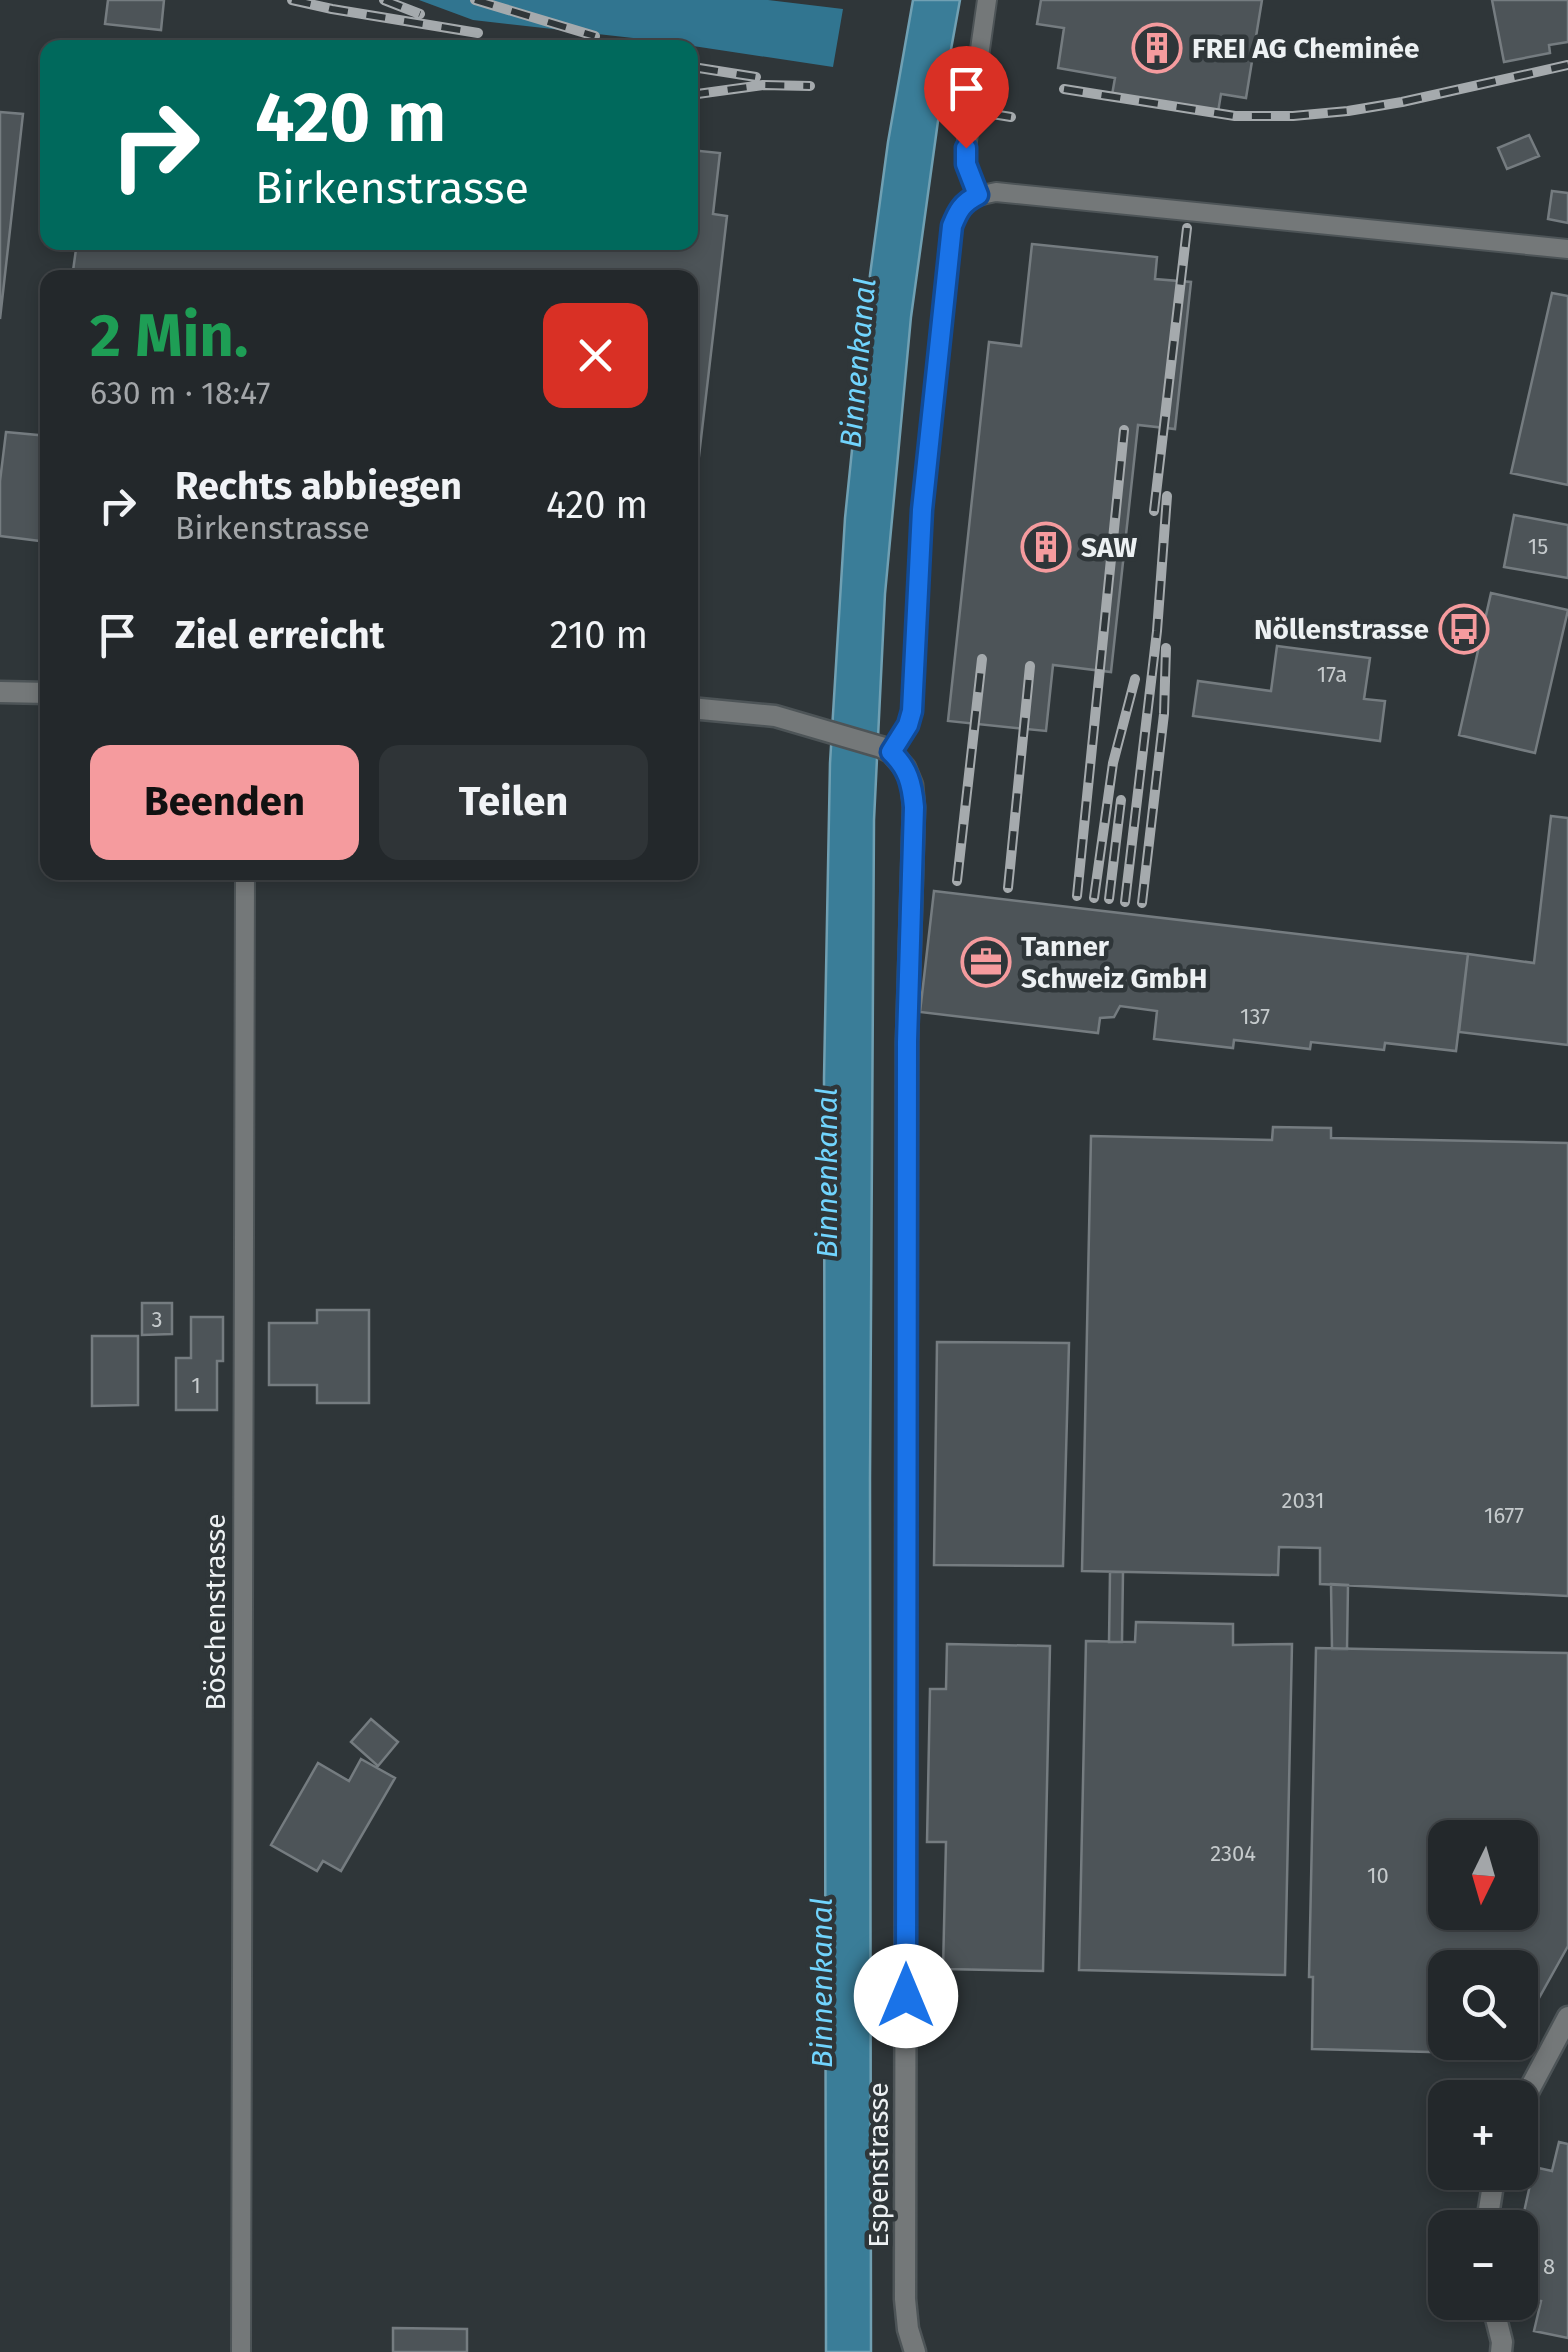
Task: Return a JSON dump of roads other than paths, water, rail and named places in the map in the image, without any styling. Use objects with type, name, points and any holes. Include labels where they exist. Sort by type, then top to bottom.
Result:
[{"type":"street","points":[[978,195],[966,164],[966,148],[987,0]]},
{"type":"street","points":[[698,709],[795,721],[871,742],[898,760],[913,695],[922,510],[952,226],[966,201],[996,192],[1568,249]]},
{"type":"street","points":[[0,692],[40,693]]},
{"type":"street","name":"Espenstrasse","points":[[898,760],[912,784],[914,807],[907,1042],[905,2299],[915,2352]]},
{"type":"street","name":"Böschenstrasse","points":[[241,2352],[244,880]]},
{"type":"street","points":[[1535,2080],[1568,2018]]},
{"type":"street","points":[[1497,2320],[1504,2349]]},
{"type":"water","name":"Binnenkanal","points":[[913,0],[960,0],[938,121],[911,317],[885,594],[874,820],[871,2352],[826,2352],[824,1078],[830,763],[845,518],[870,275]]},
{"type":"railway","points":[[292,0],[478,33]]},
{"type":"railway","points":[[384,0],[420,14]]},
{"type":"railway","points":[[475,0],[595,36]]},
{"type":"railway","points":[[1064,89],[1235,116],[1293,116],[1402,102],[1568,65]]},
{"type":"railway","points":[[699,68],[756,77]]},
{"type":"railway","points":[[698,94],[763,85],[810,86]]},
{"type":"railway","points":[[955,108],[1011,117]]},
{"type":"railway","points":[[1154,511],[1187,228]]},
{"type":"railway","points":[[1077,896],[1124,430]]},
{"type":"railway","points":[[1125,902],[1157,631],[1167,496]]},
{"type":"railway","points":[[1142,903],[1164,714],[1166,648]]},
{"type":"railway","points":[[957,881],[982,659]]},
{"type":"railway","points":[[1008,888],[1030,666]]},
{"type":"railway","points":[[1094,898],[1113,763],[1135,679]]},
{"type":"railway","points":[[1109,899],[1121,800]]},
{"type":"place","name":"FREI AG Cheminée","points":[[1157,48]]},
{"type":"place","name":"SAW","points":[[1046,547]]},
{"type":"place","name":"Nöllenstrasse","points":[[1464,629]]},
{"type":"place","name":"Tanner Schweiz GmbH","points":[[986,962]]}]
